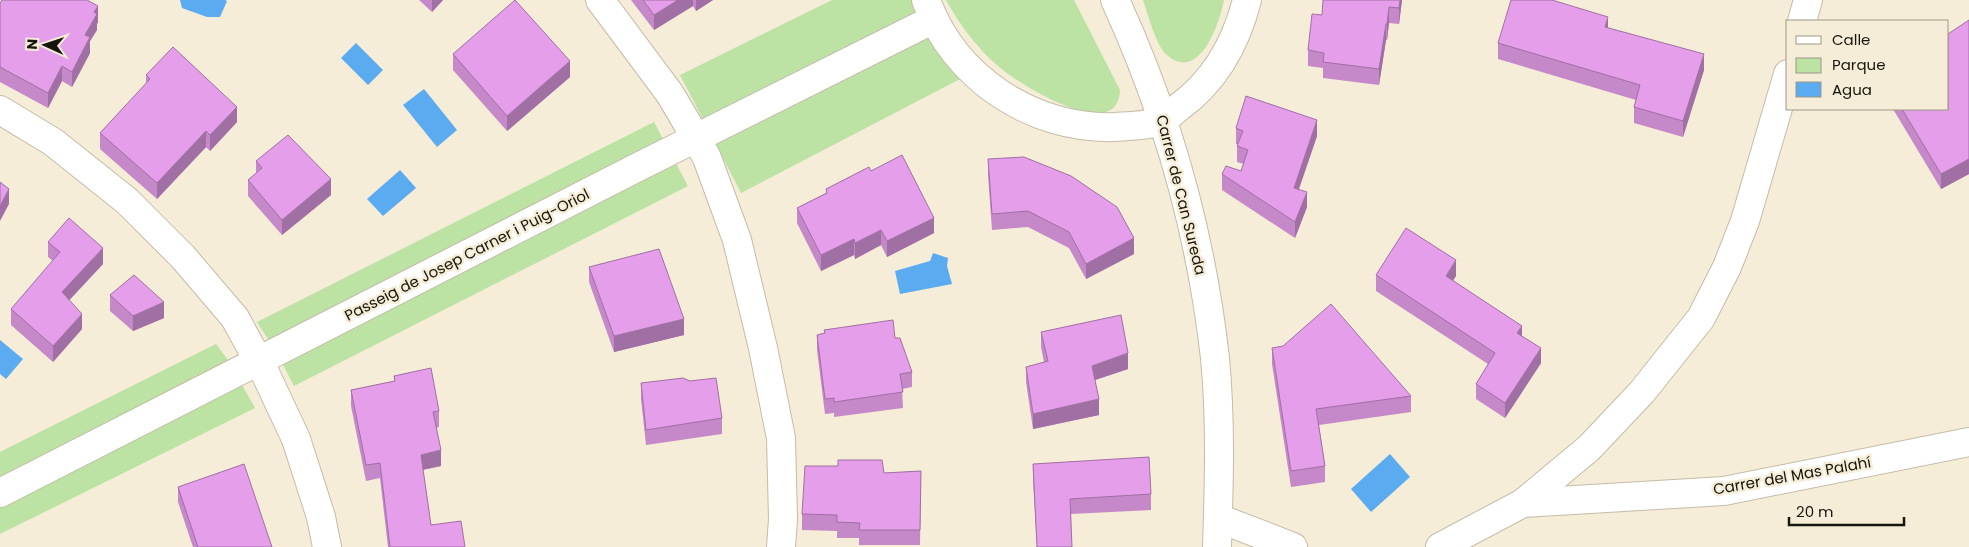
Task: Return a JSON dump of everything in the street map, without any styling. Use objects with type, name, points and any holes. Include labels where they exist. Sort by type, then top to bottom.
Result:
[{"type":"street","points":[[600,0],[670,94],[696,138],[707,158],[737,240],[763,348],[781,438],[783,519],[781,547]]},
{"type":"street","name":"Carrer de Can Sureda","points":[[1115,0],[1138,51],[1164,119],[1198,252],[1215,358],[1220,450],[1218,547]]},
{"type":"street","name":"Passeig de Josep Carner i Puig-Oriol","points":[[0,493],[696,138],[930,10],[956,54],[979,78],[1006,99],[1036,114],[1068,123],[1101,127],[1135,125],[1164,119],[1193,98],[1224,58],[1232,43],[1247,0]]},
{"type":"street","points":[[1802,20],[1808,0]]},
{"type":"street","points":[[1440,547],[1523,503],[1589,448],[1642,392],[1701,318],[1727,268],[1745,221],[1786,81]]},
{"type":"street","points":[[0,110],[53,142],[127,201],[183,257],[235,318],[259,361],[296,439],[321,517],[327,547]]},
{"type":"street","name":"Carrer del Mas Palahí","points":[[1523,503],[1724,490],[1969,442]]},
{"type":"street","points":[[1218,518],[1293,547]]},
{"type":"green space","points":[[832,0],[915,0],[962,78],[741,193],[680,75]]},
{"type":"green space","points":[[946,0],[1074,0],[1120,90],[1115,106],[1103,113],[1086,112],[1065,106],[1025,85],[998,66],[983,51],[963,27]]},
{"type":"green space","points":[[1143,0],[1224,0],[1213,34],[1199,56],[1190,61],[1179,62],[1164,52],[1153,30]]},
{"type":"green space","points":[[654,122],[688,186],[294,386],[278,355],[257,322]]},
{"type":"green space","points":[[216,344],[228,360],[255,408],[0,534],[0,452]]},
{"type":"water","points":[[180,0],[227,1],[220,17],[207,17],[182,8]]},
{"type":"water","points":[[356,43],[383,70],[368,85],[341,58]]},
{"type":"water","points":[[424,89],[457,130],[437,147],[403,105]]},
{"type":"water","points":[[400,170],[416,188],[383,216],[367,199]]},
{"type":"water","points":[[933,253],[948,258],[947,266],[952,284],[900,294],[895,271],[930,261]]},
{"type":"water","points":[[0,340],[23,359],[6,379],[0,374]]},
{"type":"water","points":[[1390,454],[1410,477],[1371,512],[1351,489]]},
{"type":"building","points":[[2,0],[87,0],[98,6],[94,12],[97,14],[85,35],[90,37],[72,72],[62,66],[48,93],[0,67],[0,3]]},
{"type":"building","points":[[515,0],[570,61],[507,116],[453,54]]},
{"type":"building","points":[[643,0],[678,0],[654,15]]},
{"type":"building","points":[[1323,0],[1400,0],[1399,8],[1389,7],[1379,69],[1323,62],[1324,53],[1308,50],[1312,14],[1322,15]]},
{"type":"building","points":[[1511,0],[1552,0],[1608,17],[1605,27],[1704,54],[1683,121],[1634,107],[1640,85],[1498,43]]},
{"type":"building","points":[[1969,20],[1969,159],[1941,174],[1903,110],[1949,110],[1949,33]]},
{"type":"building","points":[[173,47],[237,107],[210,135],[206,131],[157,183],[100,133],[150,79],[146,75]]},
{"type":"building","points":[[1246,96],[1317,120],[1294,188],[1307,192],[1295,222],[1222,174],[1226,166],[1241,171],[1248,150],[1237,146],[1243,131],[1236,128]]},
{"type":"building","points":[[288,135],[331,179],[282,220],[248,180],[262,168],[256,161]]},
{"type":"building","points":[[902,155],[934,218],[887,241],[881,230],[855,243],[854,239],[821,255],[797,208],[827,193],[826,189],[869,167],[871,171]]},
{"type":"building","points":[[1024,157],[1071,176],[1117,207],[1134,238],[1086,264],[1069,232],[1028,211],[992,214],[988,159]]},
{"type":"building","points":[[0,182],[9,189],[0,206]]},
{"type":"building","points":[[69,218],[103,248],[62,292],[82,314],[53,346],[11,309],[60,252],[48,242]]},
{"type":"building","points":[[1406,228],[1456,260],[1446,276],[1522,326],[1517,333],[1541,348],[1505,403],[1476,384],[1495,353],[1376,275]]},
{"type":"building","points":[[659,249],[684,319],[614,336],[589,267]]},
{"type":"building","points":[[134,275],[164,302],[133,316],[110,295]]},
{"type":"building","points":[[1331,304],[1411,396],[1316,409],[1325,466],[1291,471],[1272,348],[1283,346]]},
{"type":"building","points":[[1121,315],[1128,353],[1092,366],[1099,399],[1033,414],[1026,367],[1048,361],[1041,332]]},
{"type":"building","points":[[893,320],[895,338],[900,338],[912,372],[900,374],[903,392],[834,402],[834,398],[825,399],[817,335],[825,333],[824,330]]},
{"type":"building","points":[[431,368],[439,411],[433,412],[441,450],[421,455],[431,525],[461,521],[465,547],[390,547],[380,463],[366,465],[351,390],[395,381],[394,376]]},
{"type":"building","points":[[683,378],[690,381],[716,378],[722,418],[646,430],[641,383]]},
{"type":"building","points":[[1149,457],[1151,494],[1070,499],[1072,547],[1037,547],[1033,464]]},
{"type":"building","points":[[838,460],[882,460],[884,473],[921,471],[920,530],[859,530],[860,523],[837,522],[837,515],[802,514],[805,466],[838,466]]},
{"type":"building","points":[[244,464],[272,547],[198,547],[178,487]]}]
